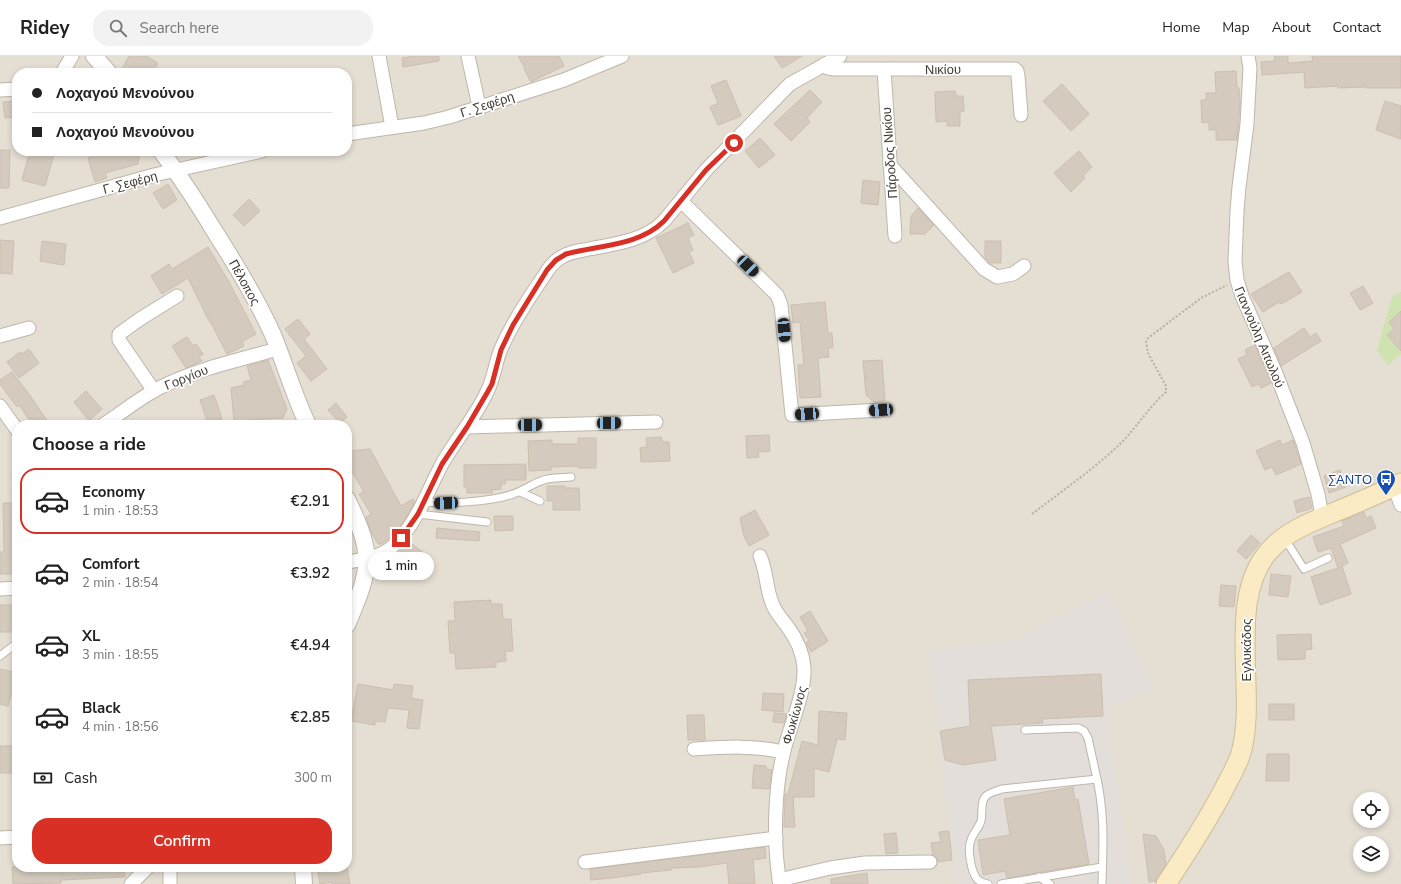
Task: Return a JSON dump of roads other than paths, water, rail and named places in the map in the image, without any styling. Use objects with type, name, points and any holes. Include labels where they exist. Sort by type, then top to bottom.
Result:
[{"type":"main road","name":"Εγλυκάδος","points":[[1166,884],[1203,826],[1239,760],[1246,724],[1245,633],[1249,595],[1261,562],[1270,550],[1284,537],[1296,529],[1398,484]]},
{"type":"street","points":[[65,68],[72,56]]},
{"type":"street","points":[[94,56],[105,68]]},
{"type":"street","points":[[379,56],[392,126]]},
{"type":"street","points":[[468,56],[479,106]]},
{"type":"street","name":"Γ. Σεφέρη","points":[[352,133],[437,120],[560,81],[622,56]]},
{"type":"street","points":[[352,561],[381,554],[392,547],[401,538],[418,514],[442,464],[467,427],[492,384],[501,350],[513,325],[550,267],[559,258],[566,254],[624,242],[644,235],[661,225],[706,170],[785,89],[794,82],[840,56]]},
{"type":"street","name":"Γιαννούλη Αιτωλού","points":[[1248,56],[1250,68],[1247,124],[1237,211],[1235,262],[1236,280],[1275,371],[1303,443],[1318,494],[1322,517]]},
{"type":"street","name":"Νικίου","points":[[826,64],[828,68],[831,69],[1015,69],[1018,76],[1021,115]]},
{"type":"street","name":"Πάροδος Νικίου","points":[[884,70],[895,236]]},
{"type":"street","points":[[0,90],[12,89]]},
{"type":"street","name":"Πέλοπος","points":[[164,156],[205,216],[247,284],[269,328],[306,420]]},
{"type":"street","name":"Γ. Σεφέρη","points":[[0,218],[120,184],[174,170],[239,156]]},
{"type":"street","points":[[890,165],[984,269],[997,277],[1013,274],[1024,266]]},
{"type":"street","points":[[681,201],[770,288],[779,299],[783,315],[792,415],[881,410]]},
{"type":"street","points":[[154,391],[119,340],[119,334],[177,296]]},
{"type":"street","points":[[0,336],[29,328]]},
{"type":"street","name":"Γοργίου","points":[[110,420],[154,391],[201,370],[278,349]]},
{"type":"street","points":[[0,406],[12,423]]},
{"type":"street","points":[[467,427],[656,422]]},
{"type":"street","points":[[1398,484],[1401,505]]},
{"type":"street","points":[[352,509],[364,538],[368,558],[362,588],[352,613]]},
{"type":"street","name":"Φωκίωνος","points":[[760,556],[765,570],[772,603],[795,640],[801,654],[804,667],[802,687],[783,752],[778,795],[776,838],[779,882]]},
{"type":"street","points":[[0,589],[12,588]]},
{"type":"street","points":[[694,748],[751,746],[783,752]]},
{"type":"street","points":[[0,838],[12,837]]},
{"type":"street","points":[[585,862],[776,838]]},
{"type":"street","points":[[779,882],[830,868],[865,863],[930,862]]},
{"type":"street","points":[[131,884],[143,872]]},
{"type":"street","points":[[170,872],[170,884]]},
{"type":"street","points":[[303,872],[304,884]]},
{"type":"lane","points":[[424,502],[446,503],[509,495],[520,492],[543,480],[571,477]]},
{"type":"lane","points":[[520,492],[540,501]]},
{"type":"lane","points":[[418,514],[487,522]]},
{"type":"lane","points":[[1284,537],[1304,570],[1328,558]]},
{"type":"lane","points":[[0,656],[12,647]]},
{"type":"lane","points":[[1025,730],[1078,728],[1084,731],[1088,738],[1101,800],[1103,818],[1102,884]]},
{"type":"lane","points":[[988,884],[983,883],[976,877],[972,868],[969,848],[971,839],[981,820],[982,803],[985,797],[1002,789],[1097,779]]},
{"type":"lane","points":[[1001,884],[1102,867]]},
{"type":"lane","points":[[1039,877],[1050,884]]},
{"type":"place","name":"ΣΑΝΤΟ","points":[[1386,496]]}]
